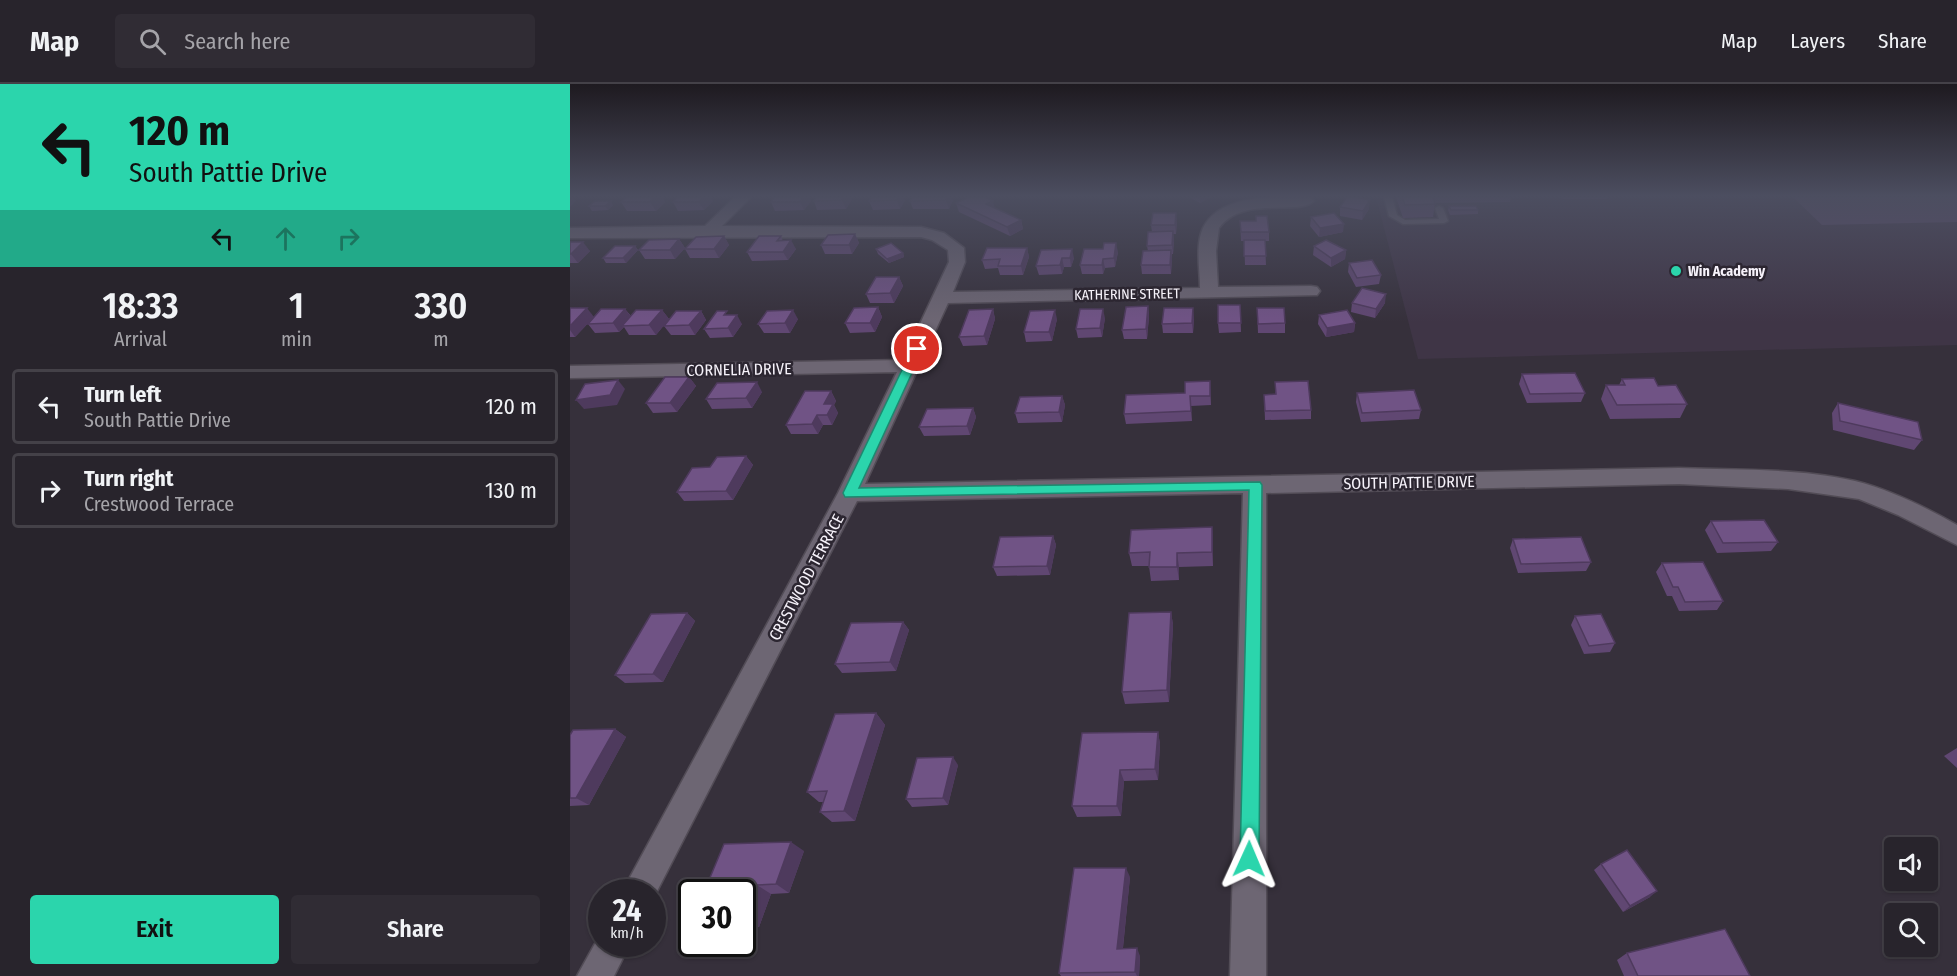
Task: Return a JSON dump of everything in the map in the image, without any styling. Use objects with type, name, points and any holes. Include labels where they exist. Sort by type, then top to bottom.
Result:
[{"type":"street","name":"CRESTWOOD TERRACE","points":[[646,879],[850,493],[942,298],[957,262],[956,248],[942,239]]},
{"type":"street","points":[[1209,239],[1209,293]]},
{"type":"street","name":"KATHERINE STREET","points":[[942,298],[1311,291]]},
{"type":"street","name":"CORNELIA DRIVE","points":[[570,372],[909,366]]},
{"type":"street","name":"SOUTH PATTIE DRIVE","points":[[850,493],[1679,476],[1779,480],[1854,490],[1924,517],[1957,536]]},
{"type":"street","points":[[1248,976],[1255,485]]},
{"type":"street","points":[[595,976],[605,957]]},
{"type":"shaded area","name":"Win Academy","points":[[1387,239],[1957,239],[1957,345],[1418,359]]},
{"type":"building","points":[[679,239],[670,250],[639,250],[649,240]]},
{"type":"building","points":[[695,239],[722,239],[714,249],[685,249]]},
{"type":"building","points":[[757,239],[791,240],[783,252],[747,252]]},
{"type":"building","points":[[825,239],[852,239],[849,245],[821,245]]},
{"type":"building","points":[[1148,239],[1172,239],[1172,245],[1147,246]]},
{"type":"building","points":[[1244,240],[1265,240],[1266,256],[1244,256]]},
{"type":"building","points":[[1326,240],[1346,250],[1331,258],[1314,246]]},
{"type":"building","points":[[570,242],[583,242],[570,254]]},
{"type":"building","points":[[891,243],[903,253],[887,259],[876,249]]},
{"type":"building","points":[[1104,243],[1116,243],[1114,258],[1103,259],[1102,265],[1080,265],[1084,249],[1103,249]]},
{"type":"building","points":[[615,246],[635,246],[623,258],[603,258]]},
{"type":"building","points":[[987,248],[1027,248],[1021,266],[998,266],[1000,259],[982,260]]},
{"type":"building","points":[[1072,249],[1070,258],[1062,258],[1060,265],[1036,266],[1041,250]]},
{"type":"building","points":[[1171,250],[1170,265],[1141,265],[1143,251]]},
{"type":"building","points":[[1372,260],[1381,275],[1357,278],[1349,263]]},
{"type":"building","points":[[876,277],[899,277],[890,293],[866,294]]},
{"type":"building","points":[[1362,288],[1386,294],[1376,309],[1352,303]]},
{"type":"building","points":[[1218,305],[1240,305],[1241,323],[1218,323]]},
{"type":"building","points":[[1148,306],[1146,329],[1122,330],[1126,307]]},
{"type":"building","points":[[878,307],[870,323],[845,323],[854,308]]},
{"type":"building","points":[[570,308],[587,308],[570,326]]},
{"type":"building","points":[[1164,308],[1193,308],[1192,323],[1162,324]]},
{"type":"building","points":[[1257,308],[1284,308],[1285,323],[1258,324]]},
{"type":"building","points":[[601,309],[625,309],[613,323],[588,324]]},
{"type":"building","points":[[993,309],[984,336],[959,337],[969,310]]},
{"type":"building","points":[[1080,309],[1103,309],[1100,328],[1076,329]]},
{"type":"building","points":[[636,310],[662,310],[649,325],[622,326]]},
{"type":"building","points":[[793,310],[785,323],[758,324],[767,311]]},
{"type":"building","points":[[1055,310],[1049,332],[1024,332],[1030,311]]},
{"type":"building","points":[[1347,310],[1355,323],[1327,328],[1319,315]]},
{"type":"building","points":[[676,311],[701,311],[689,325],[664,326]]},
{"type":"building","points":[[717,311],[727,311],[724,315],[737,315],[728,328],[704,329]]},
{"type":"building","points":[[1575,373],[1585,393],[1530,394],[1522,374]]},
{"type":"building","points":[[665,377],[689,377],[670,403],[646,403]]},
{"type":"building","points":[[1654,378],[1658,386],[1676,385],[1687,404],[1617,405],[1606,385],[1625,385],[1622,379]]},
{"type":"building","points":[[618,380],[610,395],[576,400],[585,384]]},
{"type":"building","points":[[1210,381],[1210,396],[1190,396],[1191,411],[1124,414],[1126,395],[1185,393],[1185,382]]},
{"type":"building","points":[[1308,381],[1311,410],[1265,411],[1264,395],[1276,394],[1275,382]]},
{"type":"building","points":[[757,382],[746,398],[706,399],[717,383]]},
{"type":"building","points":[[1414,390],[1421,410],[1362,413],[1357,393]]},
{"type":"building","points":[[805,391],[831,391],[824,404],[833,404],[827,415],[817,415],[812,424],[786,425]]},
{"type":"building","points":[[1062,396],[1059,412],[1015,413],[1020,397]]},
{"type":"building","points":[[1838,403],[1918,422],[1922,440],[1840,421]]},
{"type":"building","points":[[973,408],[967,426],[919,427],[927,409]]},
{"type":"building","points":[[746,456],[726,491],[677,492],[692,468],[710,467],[717,457]]},
{"type":"building","points":[[1764,520],[1778,542],[1723,543],[1711,521]]},
{"type":"building","points":[[1212,527],[1212,552],[1177,553],[1177,567],[1149,567],[1150,552],[1129,553],[1131,530]]},
{"type":"building","points":[[1053,536],[1047,566],[993,567],[1000,537]]},
{"type":"building","points":[[1581,537],[1591,562],[1521,564],[1513,539]]},
{"type":"building","points":[[1703,562],[1723,601],[1685,602],[1678,587],[1673,587],[1662,563]]},
{"type":"building","points":[[1171,612],[1167,690],[1122,692],[1129,613]]},
{"type":"building","points":[[687,613],[653,674],[615,675],[651,614]]},
{"type":"building","points":[[1601,614],[1615,643],[1589,646],[1575,616]]},
{"type":"building","points":[[903,622],[890,662],[835,664],[851,623]]},
{"type":"building","points":[[876,713],[844,811],[820,812],[827,791],[807,792],[835,714]]},
{"type":"building","points":[[615,729],[576,798],[570,798],[570,735],[573,730]]},
{"type":"building","points":[[1158,732],[1155,769],[1120,770],[1117,806],[1072,806],[1082,733]]},
{"type":"building","points":[[953,757],[943,798],[906,799],[917,758]]},
{"type":"building","points":[[791,842],[776,884],[757,885],[756,888],[756,879],[709,879],[724,844]]},
{"type":"building","points":[[1627,850],[1657,891],[1630,906],[1601,864]]},
{"type":"building","points":[[1074,868],[1126,868],[1117,949],[1137,948],[1135,972],[1059,973]]},
{"type":"building","points":[[1725,929],[1750,976],[1638,976],[1627,953]]},
{"type":"place","name":"Win Academy","points":[[1676,271]]},
{"type":"route","points":[[917,349],[850,493],[1255,485],[1249,859]]}]
